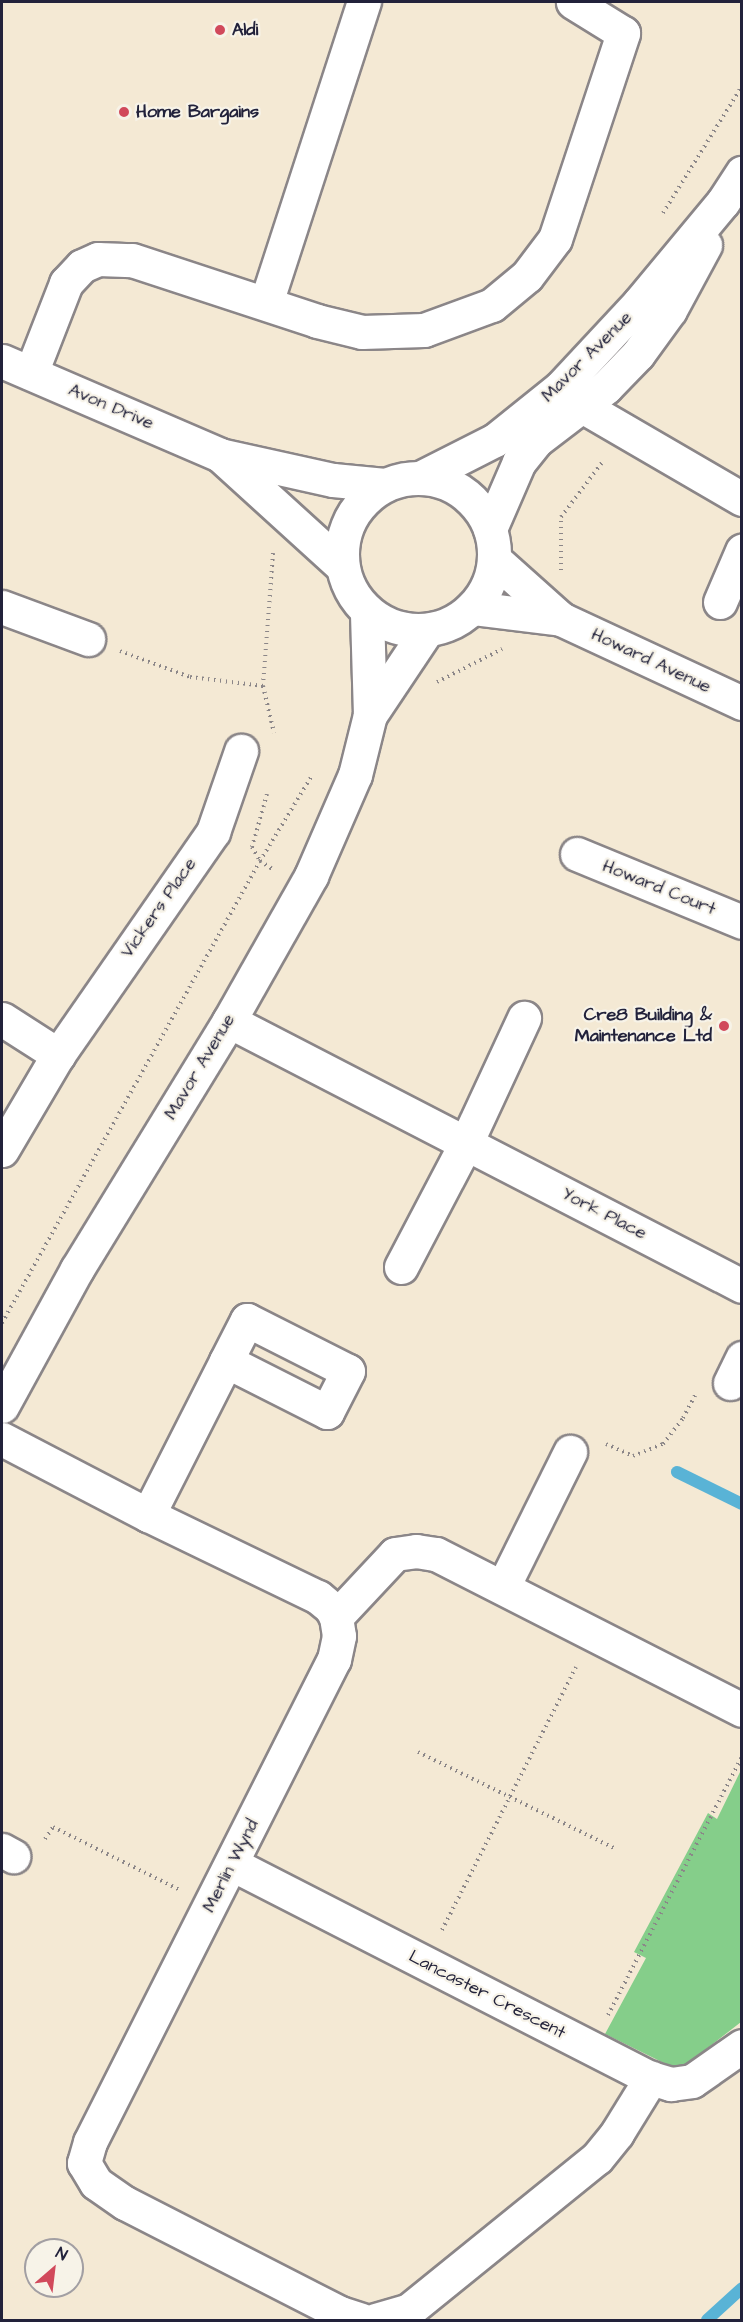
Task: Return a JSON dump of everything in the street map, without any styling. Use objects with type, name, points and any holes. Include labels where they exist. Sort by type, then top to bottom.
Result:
[{"type":"street","points":[[266,303],[364,2]]},
{"type":"street","points":[[16,367],[66,283],[82,266],[98,259],[132,260],[317,321],[362,332],[424,330],[492,305],[527,276],[555,238],[623,33],[573,2]]},
{"type":"street","name":"Mavor Avenue","points":[[422,477],[572,397],[606,387],[638,354],[670,310],[698,262],[723,202],[741,172]]},
{"type":"street","name":"Avon Drive","points":[[16,367],[220,455],[333,480],[385,485]]},
{"type":"street","points":[[572,397],[741,499]]},
{"type":"street","name":"Mavor Avenue","points":[[492,544],[519,462],[572,397]]},
{"type":"street","name":"Avon Drive","points":[[220,455],[342,567]]},
{"type":"street","points":[[422,477],[444,482],[464,493],[480,509],[492,544],[483,594],[472,608],[451,623],[427,630],[395,627],[368,612],[351,591],[342,567],[342,541],[350,518],[365,498],[385,485],[403,479],[422,477]]},
{"type":"street","name":"Howard Avenue","points":[[492,544],[561,620]]},
{"type":"street","points":[[720,602],[741,551]]},
{"type":"street","points":[[2,607],[88,639]]},
{"type":"street","name":"Howard Avenue","points":[[472,608],[561,620],[741,703]]},
{"type":"street","name":"Mavor Avenue","points":[[2,1406],[77,1269],[229,1021],[303,890],[356,775],[370,715],[368,612]]},
{"type":"street","name":"Mavor Avenue","points":[[370,715],[427,630]]},
{"type":"street","name":"Vickers Place","points":[[2,1150],[58,1055],[213,832],[241,751]]},
{"type":"street","name":"Howard Court","points":[[577,854],[741,922]]},
{"type":"street","points":[[401,1267],[465,1143],[524,1018]]},
{"type":"street","points":[[2,1019],[58,1055]]},
{"type":"street","name":"York Place","points":[[229,1021],[741,1286]]},
{"type":"street","points":[[148,1515],[226,1361]]},
{"type":"street","points":[[2,1439],[148,1515],[318,1597],[331,1608],[336,1617],[395,1554],[416,1551],[436,1554],[741,1710]]},
{"type":"street","points":[[503,1587],[570,1452]]},
{"type":"street","name":"Merlin Wynd","points":[[336,1617],[339,1636],[334,1659],[90,2142],[84,2163],[96,2183],[125,2203],[340,2313],[379,2320],[409,2310],[597,2158],[618,2133],[651,2078]]},
{"type":"street","name":"Lancaster Crescent","points":[[232,1864],[651,2078],[671,2084],[692,2081],[741,2046]]},
{"type":"path","points":[[274,735],[263,686],[276,507]]},
{"type":"path","points":[[88,639],[190,677],[263,686]]},
{"type":"path","points":[[268,786],[266,805],[255,831],[252,847],[260,861],[303,890]]},
{"type":"path","points":[[570,1452],[589,1437],[633,1456],[663,1444],[683,1418],[700,1385],[736,1370]]},
{"type":"path","points":[[425,1963],[593,1634]]},
{"type":"path","points":[[418,1752],[614,1848]]},
{"type":"path","points":[[591,2048],[741,1757]]},
{"type":"path","points":[[7,1853],[30,1865],[53,1827],[211,1905]]},
{"type":"green space","points":[[741,1770],[741,2022],[687,2064],[672,2067],[605,2034],[646,1958],[634,1952],[708,1813],[717,1819]]},
{"type":"waterway","points":[[677,1472],[742,1504]]},
{"type":"waterway","points":[[707,2320],[742,2288]]},
{"type":"place","name":"Aldi","points":[[220,30]]},
{"type":"place","name":"Home Bargains","points":[[124,112]]},
{"type":"place","name":"Cre8 Building & Maintenance Ltd","points":[[724,1026]]}]
